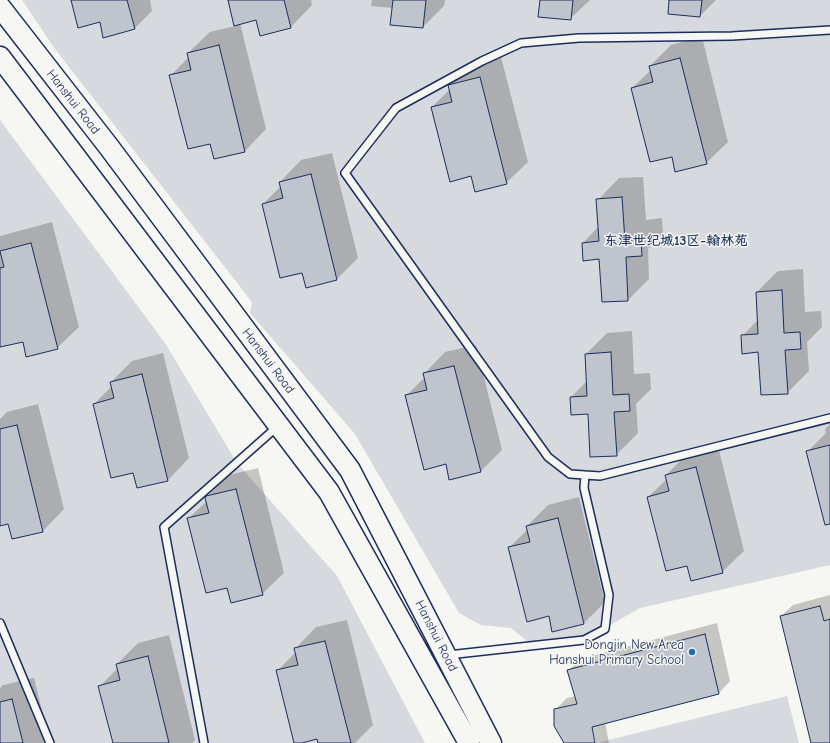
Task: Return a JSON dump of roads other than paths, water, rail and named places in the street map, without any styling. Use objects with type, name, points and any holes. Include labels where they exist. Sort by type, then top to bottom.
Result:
[{"type":"main road","name":"Hanshui Road","points":[[0,7],[109,147],[350,470],[491,743]]},
{"type":"main road","name":"Hanshui Road","points":[[0,57],[330,492],[468,743]]},
{"type":"lane","points":[[830,30],[732,36],[579,38],[521,43],[482,61],[396,108],[345,173],[548,457],[570,474],[600,476],[830,418]]},
{"type":"lane","points":[[204,743],[164,528],[279,425]]},
{"type":"lane","points":[[446,656],[584,640],[605,629],[609,595],[584,488],[585,475]]},
{"type":"lane","points":[[0,624],[50,743]]},
{"type":"place","name":"Dongjin New Area Hanshui Primary School","points":[[692,652]]},
{"type":"district","name":"东津世纪城13区-翰林苑","points":[[676,241]]}]
